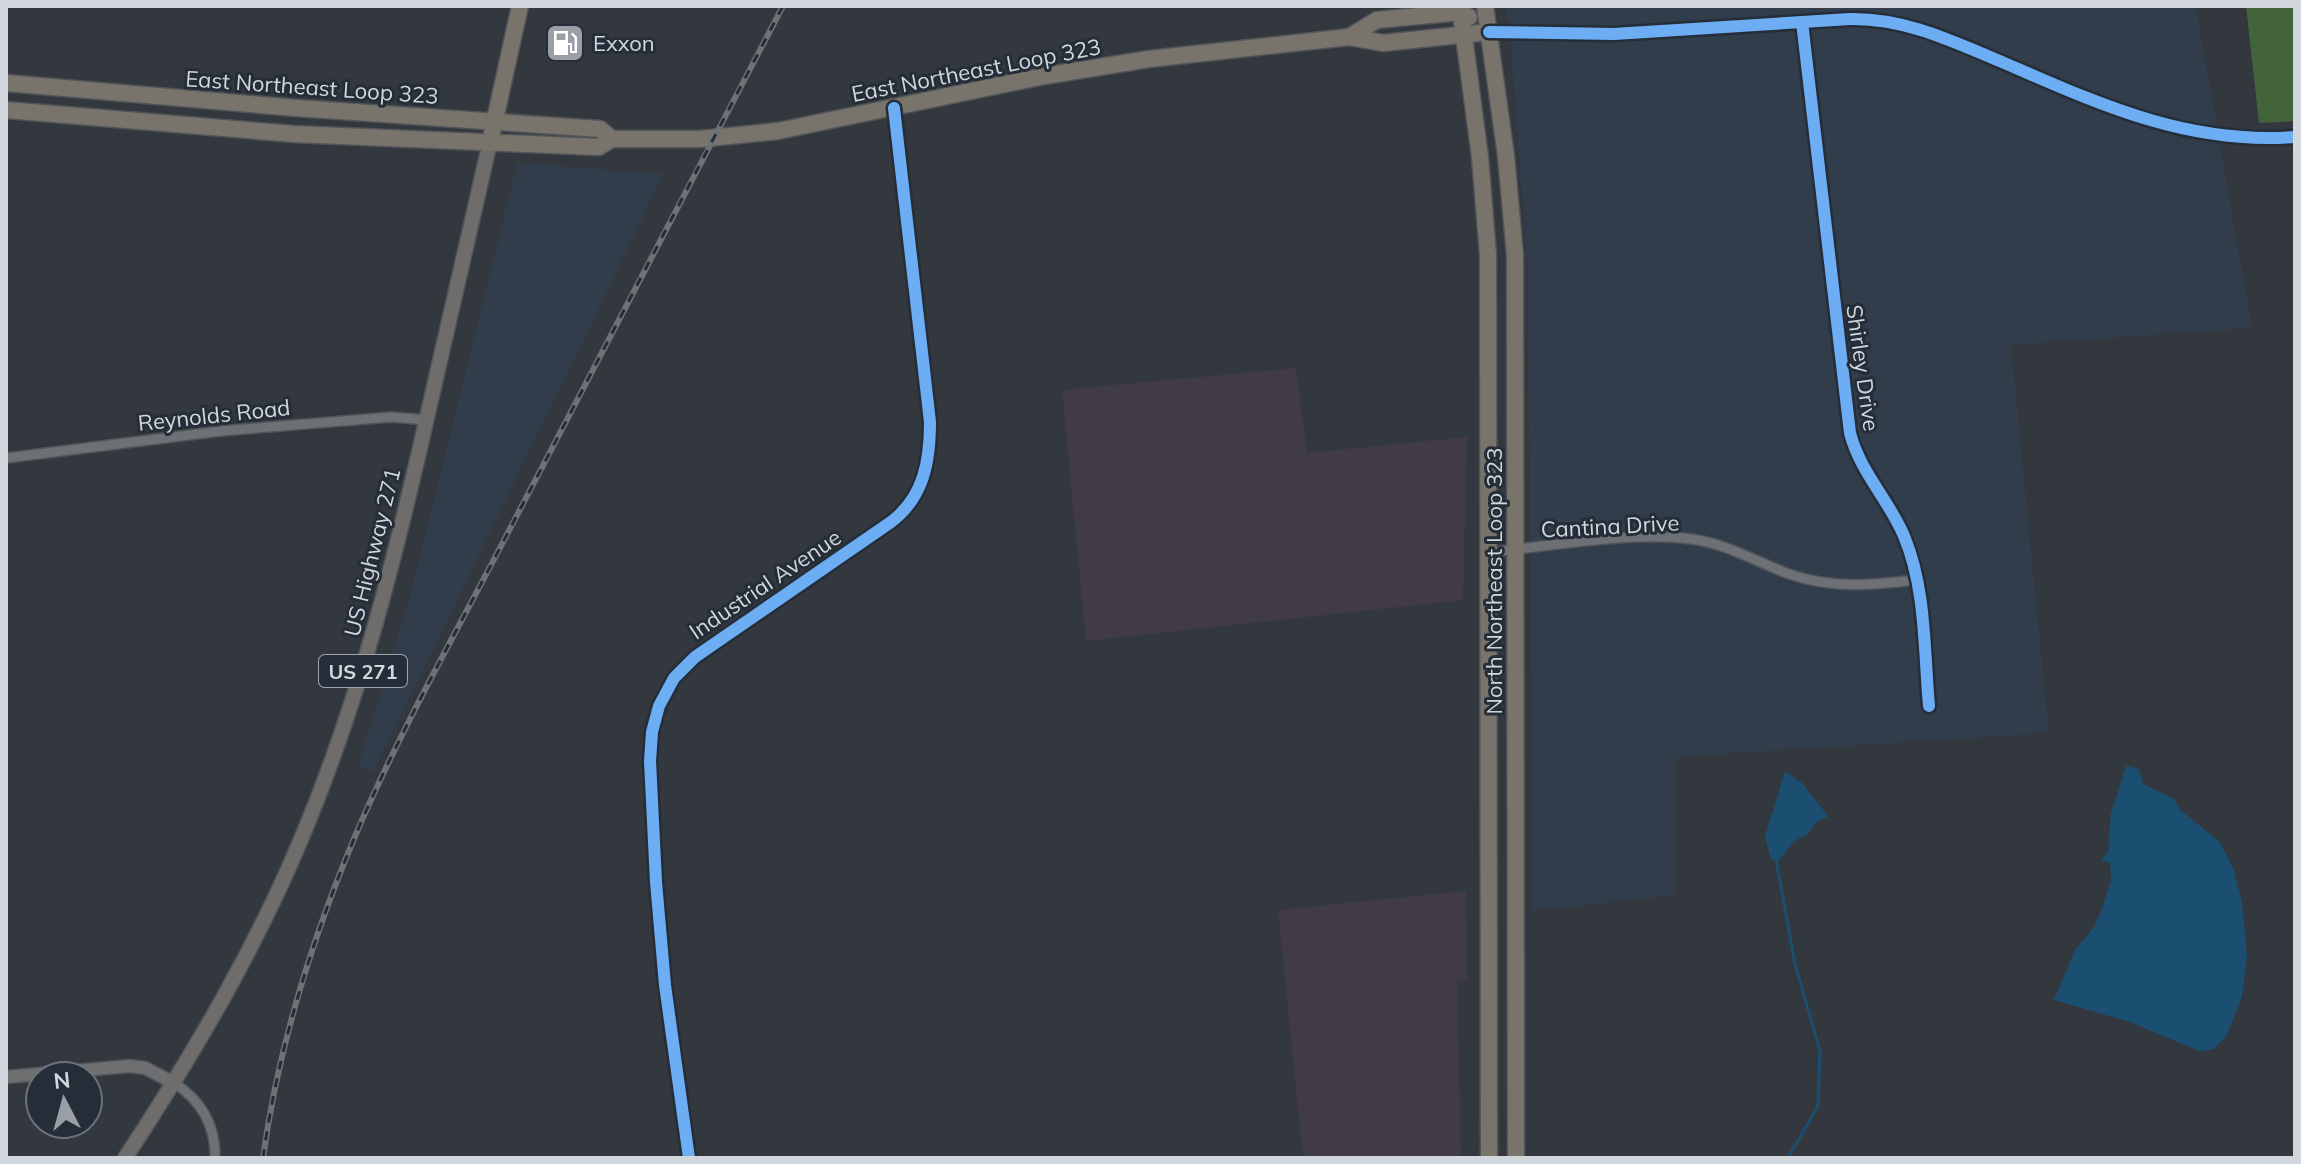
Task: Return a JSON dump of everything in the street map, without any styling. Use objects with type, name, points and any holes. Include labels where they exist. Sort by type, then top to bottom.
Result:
[{"type":"highway","name":"US Highway 271","points":[[490,142],[520,6]]},
{"type":"highway","name":"North Northeast Loop 323","points":[[1485,6],[1508,168],[1515,255],[1516,1158]]},
{"type":"highway","name":"East Northeast Loop 323","points":[[1349,37],[1377,20],[1461,9]]},
{"type":"highway","name":"North Northeast Loop 323","points":[[1461,9],[1480,157],[1488,255],[1489,1158]]},
{"type":"highway","points":[[1461,9],[1489,32]]},
{"type":"highway","name":"East Northeast Loop 323","points":[[6,110],[294,134],[599,147],[612,139],[679,140],[796,128],[1093,67],[1349,37],[1383,43],[1489,32]]},
{"type":"highway","name":"East Northeast Loop 323","points":[[6,83],[296,108],[600,129],[612,139]]},
{"type":"highway","points":[[144,123],[147,96]]},
{"type":"highway","points":[[294,134],[296,108]]},
{"type":"highway","points":[[1488,255],[1515,255]]},
{"type":"highway","points":[[1490,645],[1516,645]]},
{"type":"highway","points":[[1489,1052],[1516,1053]]},
{"type":"main road","name":"US Highway 271","points":[[125,1158],[174,1083],[245,959],[323,785],[375,633],[490,142]]},
{"type":"street","points":[[1489,32],[1614,34],[1864,19],[1904,24],[2102,105],[2164,126],[2228,137],[2295,137]]},
{"type":"street","name":"Shirley Drive","points":[[1802,22],[1850,433],[1860,462],[1903,533],[1916,580],[1929,706]]},
{"type":"street","name":"Industrial Avenue","points":[[689,1158],[665,985],[657,897],[650,761],[652,732],[659,706],[670,686],[695,657],[891,522],[908,506],[920,487],[929,457],[930,422],[894,108]]},
{"type":"street","name":"Reynolds Road","points":[[6,458],[221,431],[391,417],[427,420]]},
{"type":"street","name":"Cantina Drive","points":[[1490,552],[1631,539],[1689,539],[1713,544],[1791,575],[1826,583],[1856,585],[1916,580]]},
{"type":"street","points":[[6,1077],[130,1066],[145,1068],[192,1096],[205,1113],[214,1137],[215,1158]]},
{"type":"shaded area","points":[[1505,6],[2196,6],[2252,328],[2011,345],[2049,733],[1676,757],[1676,895],[1532,911],[1528,273],[1509,24]]},
{"type":"shaded area","points":[[517,163],[664,174],[374,771],[358,767],[411,593]]},
{"type":"shaded area","points":[[1296,368],[1307,453],[1467,437],[1463,600],[1086,641],[1062,390]]},
{"type":"shaded area","points":[[1466,891],[1467,979],[1457,979],[1461,1158],[1303,1158],[1278,910]]},
{"type":"green space","points":[[2246,6],[2295,6],[2295,121],[2259,123]]},
{"type":"water","points":[[2126,766],[2139,769],[2143,784],[2174,799],[2180,810],[2219,841],[2234,870],[2242,903],[2247,956],[2242,996],[2226,1037],[2213,1049],[2199,1051],[2130,1022],[2054,1000],[2075,950],[2094,927],[2111,880],[2110,863],[2101,860],[2108,852],[2111,813]]},
{"type":"water","points":[[1785,771],[1802,783],[1828,816],[1817,822],[1808,834],[1794,841],[1779,860],[1771,859],[1765,837]]},
{"type":"waterway","points":[[1776,860],[1795,964],[1820,1051],[1818,1106],[1788,1158]]},
{"type":"railway","points":[[263,1158],[278,1075],[299,993],[325,912],[374,794],[432,676],[783,6]]},
{"type":"cycle path","points":[[1489,32],[1614,34],[1850,19],[1890,22],[1946,39],[2074,93],[2144,118],[2217,135],[2295,137]]},
{"type":"cycle path","points":[[1802,22],[1850,433],[1861,460],[1898,523],[1911,556],[1923,620],[1929,706]]},
{"type":"cycle path","points":[[689,1158],[665,985],[656,882],[650,761],[652,732],[659,706],[674,678],[695,657],[891,522],[918,490],[929,451],[930,422],[894,108]]},
{"type":"place","name":"Exxon","points":[[565,43]]}]
